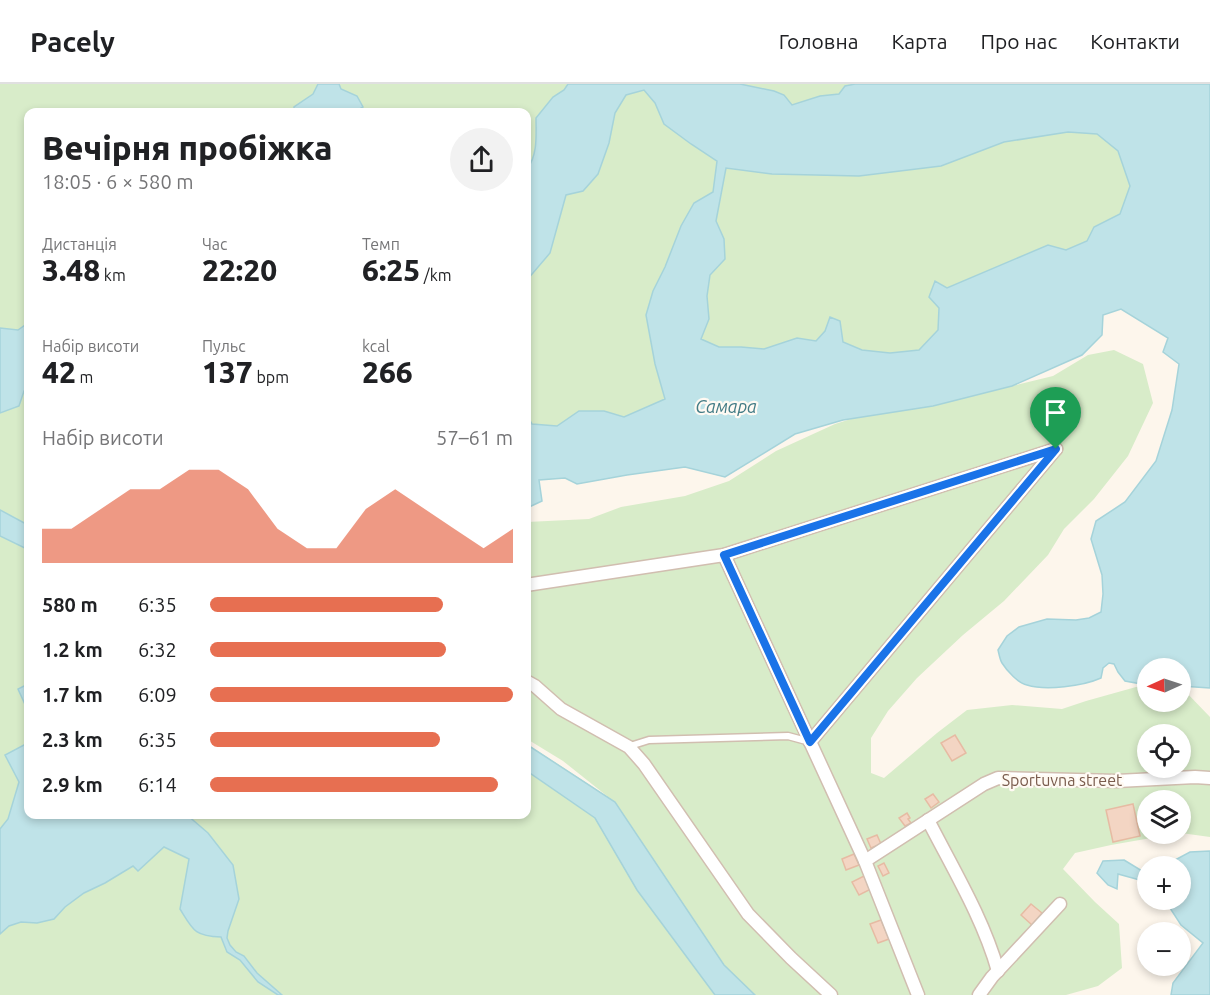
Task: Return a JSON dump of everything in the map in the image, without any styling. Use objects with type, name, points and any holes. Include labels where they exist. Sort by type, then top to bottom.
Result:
[{"type":"street","points":[[531,584],[724,555],[1056,449],[810,742]]},
{"type":"street","points":[[724,555],[866,861],[918,995]]},
{"type":"street","points":[[531,684],[561,709],[629,747],[644,764],[748,914],[831,995]]},
{"type":"street","name":"Sportuvna street","points":[[866,861],[984,784],[998,778],[1117,781],[1210,778]]},
{"type":"street","points":[[928,820],[964,888],[992,949],[998,971]]},
{"type":"street","points":[[979,995],[1060,904]]},
{"type":"lane","points":[[629,747],[648,740],[788,736],[810,742]]},
{"type":"green space","points":[[0,84],[1210,84],[1169,338],[1121,309],[1103,315],[1102,335],[1082,355],[1012,386],[1053,376],[1088,355],[1114,350],[1143,364],[1153,403],[1128,456],[1094,499],[1064,529],[1048,555],[1004,601],[917,678],[888,711],[871,738],[871,773],[884,778],[967,710],[1012,705],[1062,709],[1136,687],[1137,712],[1191,712],[1191,697],[1210,717],[1210,837],[1191,834],[1191,790],[1137,790],[1137,840],[1075,853],[1063,869],[1119,924],[1122,968],[1098,986],[1066,995],[0,995]]},
{"type":"water","points":[[318,84],[339,84],[341,89],[357,96],[363,107],[294,108],[313,94]]},
{"type":"water","name":"Самара","points":[[568,84],[740,84],[784,95],[792,105],[820,96],[839,94],[845,86],[855,84],[1210,84],[1210,688],[1191,687],[1191,658],[1137,658],[1137,683],[1125,681],[1114,664],[1109,663],[1103,668],[1101,678],[1064,687],[1044,688],[1020,682],[1007,670],[999,655],[998,650],[1007,636],[1019,627],[1047,619],[1089,618],[1101,612],[1102,575],[1091,539],[1096,521],[1125,502],[1156,461],[1172,410],[1179,364],[1163,352],[1168,338],[1121,309],[1103,315],[1102,335],[1082,355],[1012,386],[933,406],[843,420],[795,434],[725,477],[685,467],[577,484],[565,478],[539,480],[542,501],[531,506],[531,422],[557,426],[579,411],[604,411],[624,417],[665,399],[655,364],[646,315],[653,291],[681,226],[694,203],[713,192],[717,161],[664,124],[655,103],[644,90],[626,95],[615,113],[609,143],[598,174],[583,191],[566,195],[550,253],[531,275],[531,163],[535,151],[536,118],[553,97],[564,90]],"holes":[[[1068,132],[1097,134],[1118,151],[1130,186],[1120,214],[1094,227],[1087,241],[1066,250],[1048,245],[947,288],[935,281],[929,297],[939,308],[938,330],[919,350],[890,353],[862,350],[843,342],[840,321],[830,317],[825,331],[816,341],[797,338],[764,349],[719,347],[701,339],[709,319],[707,296],[710,275],[725,259],[724,239],[716,221],[726,168],[772,174],[859,176],[941,166],[1004,142]]]},
{"type":"water","points":[[24,326],[24,391],[19,406],[0,413],[0,328],[18,330]]},
{"type":"water","points":[[0,510],[24,523],[24,548],[0,536]]},
{"type":"water","points":[[24,686],[24,702],[18,689]]},
{"type":"water","points":[[24,745],[24,819],[192,819],[208,833],[233,865],[239,899],[228,931],[227,938],[230,945],[282,995],[278,995],[258,982],[240,960],[227,952],[221,937],[205,935],[192,927],[180,909],[189,859],[164,847],[138,871],[133,866],[84,893],[65,907],[54,919],[37,923],[21,922],[9,926],[0,934],[0,829],[8,819],[19,782],[5,755]]},
{"type":"water","points":[[531,747],[615,802],[724,965],[755,995],[715,995],[637,890],[595,818],[531,774]]},
{"type":"water","points":[[1210,851],[1210,995],[1171,995],[1173,983],[1178,976],[1191,976],[1191,959],[1203,943],[1191,933],[1191,922],[1179,922],[1171,910],[1191,910],[1191,856],[1183,856],[1190,852]]},
{"type":"water","points":[[1124,860],[1137,868],[1137,879],[1118,874],[1117,889],[1108,885],[1097,873],[1103,861]]},
{"type":"building","points":[[955,735],[966,753],[952,761],[941,743]]},
{"type":"building","points":[[933,794],[939,802],[931,808],[925,799]]},
{"type":"building","points":[[1133,804],[1137,837],[1113,842],[1106,810]]},
{"type":"building","points":[[907,813],[911,823],[905,826],[899,818]]},
{"type":"building","points":[[877,835],[881,844],[871,848],[867,839]]},
{"type":"building","points":[[854,854],[859,865],[846,870],[842,859]]},
{"type":"building","points":[[884,863],[889,873],[883,876],[878,866]]},
{"type":"building","points":[[864,876],[871,889],[859,895],[852,882]]},
{"type":"building","points":[[1031,904],[1042,913],[1032,925],[1021,915]]},
{"type":"building","points":[[881,920],[889,939],[878,943],[870,924]]},
{"type":"route","points":[[1056,449],[860,683],[810,742],[724,555],[1056,449]]}]
